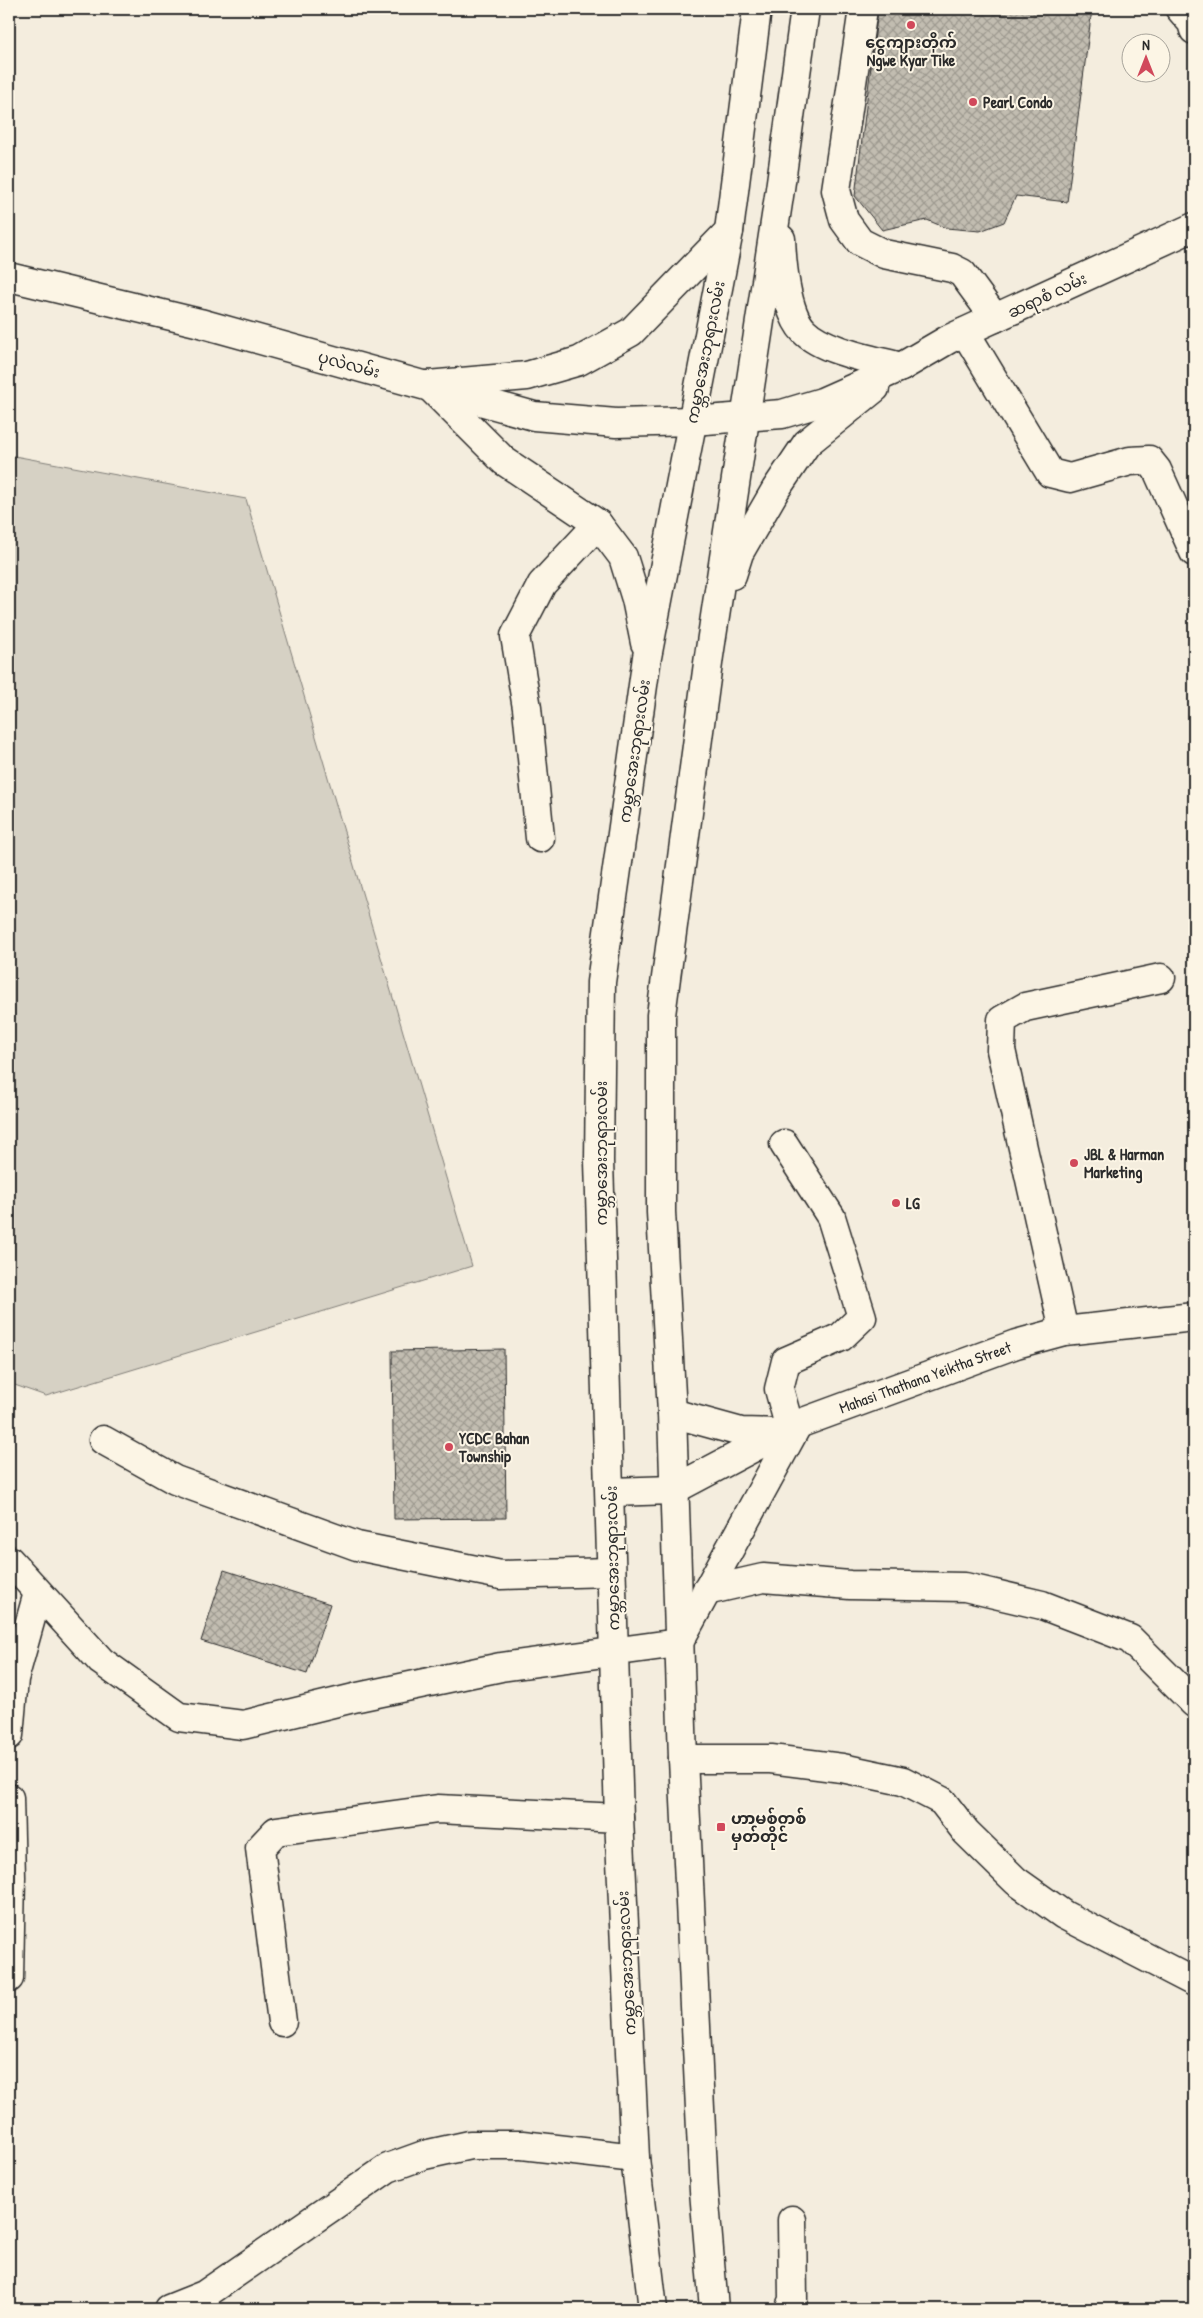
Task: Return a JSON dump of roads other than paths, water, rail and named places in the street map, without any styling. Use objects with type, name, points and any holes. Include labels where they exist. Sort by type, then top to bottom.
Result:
[{"type":"main road","name":"ကမ္ဘာအေးဘုရားလမ်း","points":[[653,2309],[635,2158],[619,1818],[611,1572],[611,1492],[599,1161],[602,982],[647,657],[729,231],[758,9]]},
{"type":"main road","points":[[714,2309],[704,2191],[678,1643],[672,1413],[661,1212],[661,1016],[709,656],[779,196],[805,9]]},
{"type":"main road","points":[[862,9],[836,190],[844,220],[860,242],[884,254],[952,268],[962,273],[995,318]]},
{"type":"main road","points":[[1180,9],[1192,23],[1194,30]]},
{"type":"main road","points":[[779,196],[782,256],[791,307],[804,331],[832,348],[901,367]]},
{"type":"main road","name":"ဆရာစံ လမ်း","points":[[901,367],[965,332],[1194,227]]},
{"type":"main road","points":[[428,385],[527,376],[579,361],[631,332],[729,231]]},
{"type":"main road","name":"ပုလဲလမ်း","points":[[9,277],[200,323],[534,416],[616,422],[692,421],[782,414],[822,402],[901,367]]},
{"type":"main road","points":[[965,332],[1050,473],[1070,478],[1130,461],[1149,460],[1157,470],[1194,552]]},
{"type":"main road","points":[[709,656],[739,553],[776,489],[808,444],[901,367]]},
{"type":"main road","points":[[428,385],[504,461],[598,524],[623,557],[636,599],[647,657]]},
{"type":"main road","points":[[540,838],[527,708],[515,636],[542,584],[598,524]]},
{"type":"main road","points":[[1064,1331],[1001,1050],[1002,1020],[1024,1007],[1161,978]]},
{"type":"main road","points":[[678,1643],[790,1429],[779,1389],[786,1361],[840,1337],[862,1317],[831,1217],[784,1144]]},
{"type":"main road","name":"Mahasi Thathana Yeiktha Street","points":[[673,1490],[790,1429],[1016,1344],[1064,1331],[1194,1317]]},
{"type":"main road","points":[[672,1413],[741,1432],[790,1429]]},
{"type":"main road","points":[[102,1440],[175,1480],[357,1546],[500,1575],[611,1572]]},
{"type":"main road","points":[[611,1492],[673,1490]]},
{"type":"main road","points":[[9,1560],[101,1661],[179,1717],[243,1725],[358,1697],[500,1667],[678,1643]]},
{"type":"main road","points":[[706,1591],[764,1578],[850,1585],[965,1587],[1042,1605],[1130,1639],[1194,1703]]},
{"type":"main road","points":[[9,1735],[14,1679],[38,1593]]},
{"type":"main road","points":[[683,1759],[771,1759],[842,1768],[904,1781],[942,1801],[966,1832],[1016,1881],[1064,1915],[1194,1982]]},
{"type":"main road","points":[[9,1798],[11,1877],[9,1978]]},
{"type":"main road","points":[[282,2022],[260,1848],[276,1831],[438,1809],[619,1818]]},
{"type":"main road","points":[[169,2309],[204,2295],[388,2168],[424,2155],[470,2145],[522,2145],[635,2158]]},
{"type":"main road","points":[[789,2309],[793,2300],[792,2220]]},
{"type":"place","name":"ငွေကျားတိုက် Ngwe Kyar Tike","points":[[911,25]]},
{"type":"place","name":"Pearl Condo","points":[[973,102]]},
{"type":"place","name":"JBL & Harman Marketing","points":[[1074,1163]]},
{"type":"place","name":"LG","points":[[896,1203]]},
{"type":"place","name":"YCDC Bahan Township","points":[[449,1447]]},
{"type":"place","name":"ဟာမစ်တစ် မှတ်တိုင်","points":[[721,1827]]}]
